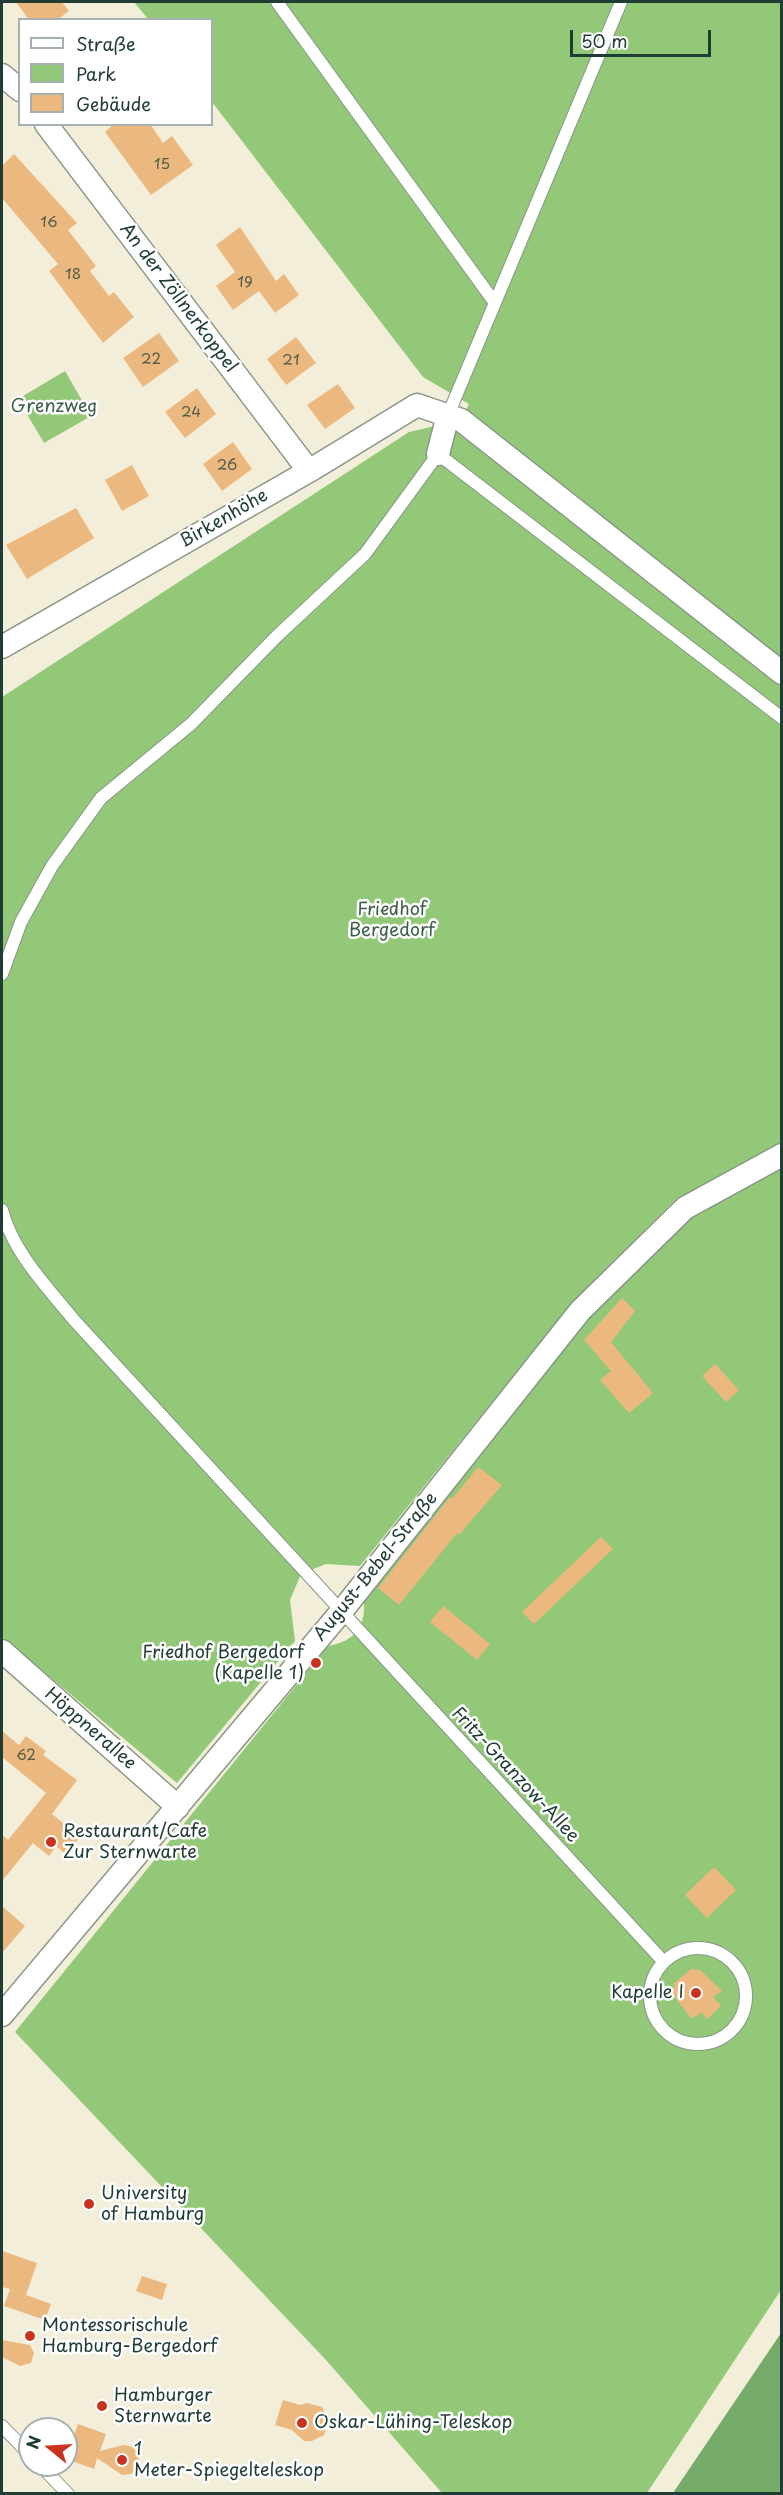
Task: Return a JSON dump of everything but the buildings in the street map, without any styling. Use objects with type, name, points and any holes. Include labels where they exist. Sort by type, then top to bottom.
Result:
[{"type":"street","points":[[2,75],[18,88]]},
{"type":"street","name":"An der Zöllnerkoppel","points":[[48,126],[309,471]]},
{"type":"street","name":"Birkenhöhe","points":[[2,647],[309,471],[417,405],[461,420],[782,673]]},
{"type":"street","points":[[438,454],[448,415]]},
{"type":"street","name":"August-Bebel-Straße","points":[[2,2015],[341,1612],[580,1311],[684,1208],[782,1155]]},
{"type":"street","name":"Höppnerallee","points":[[2,1651],[178,1807]]},
{"type":"lane","points":[[277,2],[495,303]]},
{"type":"lane","points":[[448,415],[621,2]]},
{"type":"lane","points":[[2,974],[21,922],[52,866],[101,798],[191,724],[277,636],[365,554],[438,454],[782,718]]},
{"type":"lane","name":"Fritz-Granzow-Allee","points":[[2,1210],[7,1229],[29,1264],[74,1320],[182,1434],[341,1612],[663,1961]]},
{"type":"lane","points":[[687,1948],[715,1950],[727,1957],[740,1972],[745,1984],[743,2012],[735,2026],[724,2037],[709,2043],[693,2044],[679,2041],[666,2033],[654,2018],[650,2003],[650,1988],[654,1974],[663,1961],[687,1948]]},
{"type":"lane","points":[[2,2426],[18,2443]]},
{"type":"lane","points":[[52,2477],[68,2493]]},
{"type":"green space","name":"Friedhof Bergedorf","points":[[134,2],[781,2],[781,1144],[675,1200],[574,1300],[360,1566],[326,1564],[301,1574],[290,1600],[295,1641],[177,1783],[2,1637],[2,697],[409,432],[461,420],[469,404],[423,377],[213,103],[213,18],[147,18]]},
{"type":"green space","name":"Grenzweg","points":[[65,371],[91,416],[44,443],[18,399]]},
{"type":"green space","points":[[781,1166],[781,2290],[647,2493],[442,2493],[326,2360],[15,2032],[328,1646],[346,1640],[358,1630],[363,1616],[363,1598],[588,1317],[691,1216]]},
{"type":"green space","points":[[781,2333],[781,2493],[673,2493]]},
{"type":"place","name":"Friedhof Bergedorf (Kapelle 1)","points":[[316,1663]]},
{"type":"place","name":"Restaurant/Cafe Zur Sternwarte","points":[[51,1842]]},
{"type":"place","name":"Kapelle I","points":[[696,1993]]},
{"type":"place","name":"University of Hamburg","points":[[89,2204]]},
{"type":"place","name":"Montessorischule Hamburg-Bergedorf","points":[[30,2336]]},
{"type":"place","name":"Hamburger Sternwarte","points":[[102,2406]]},
{"type":"place","name":"Oskar-Lühing-Teleskop","points":[[302,2423]]},
{"type":"place","name":"1 Meter-Spiegelteleskop","points":[[122,2460]]}]
